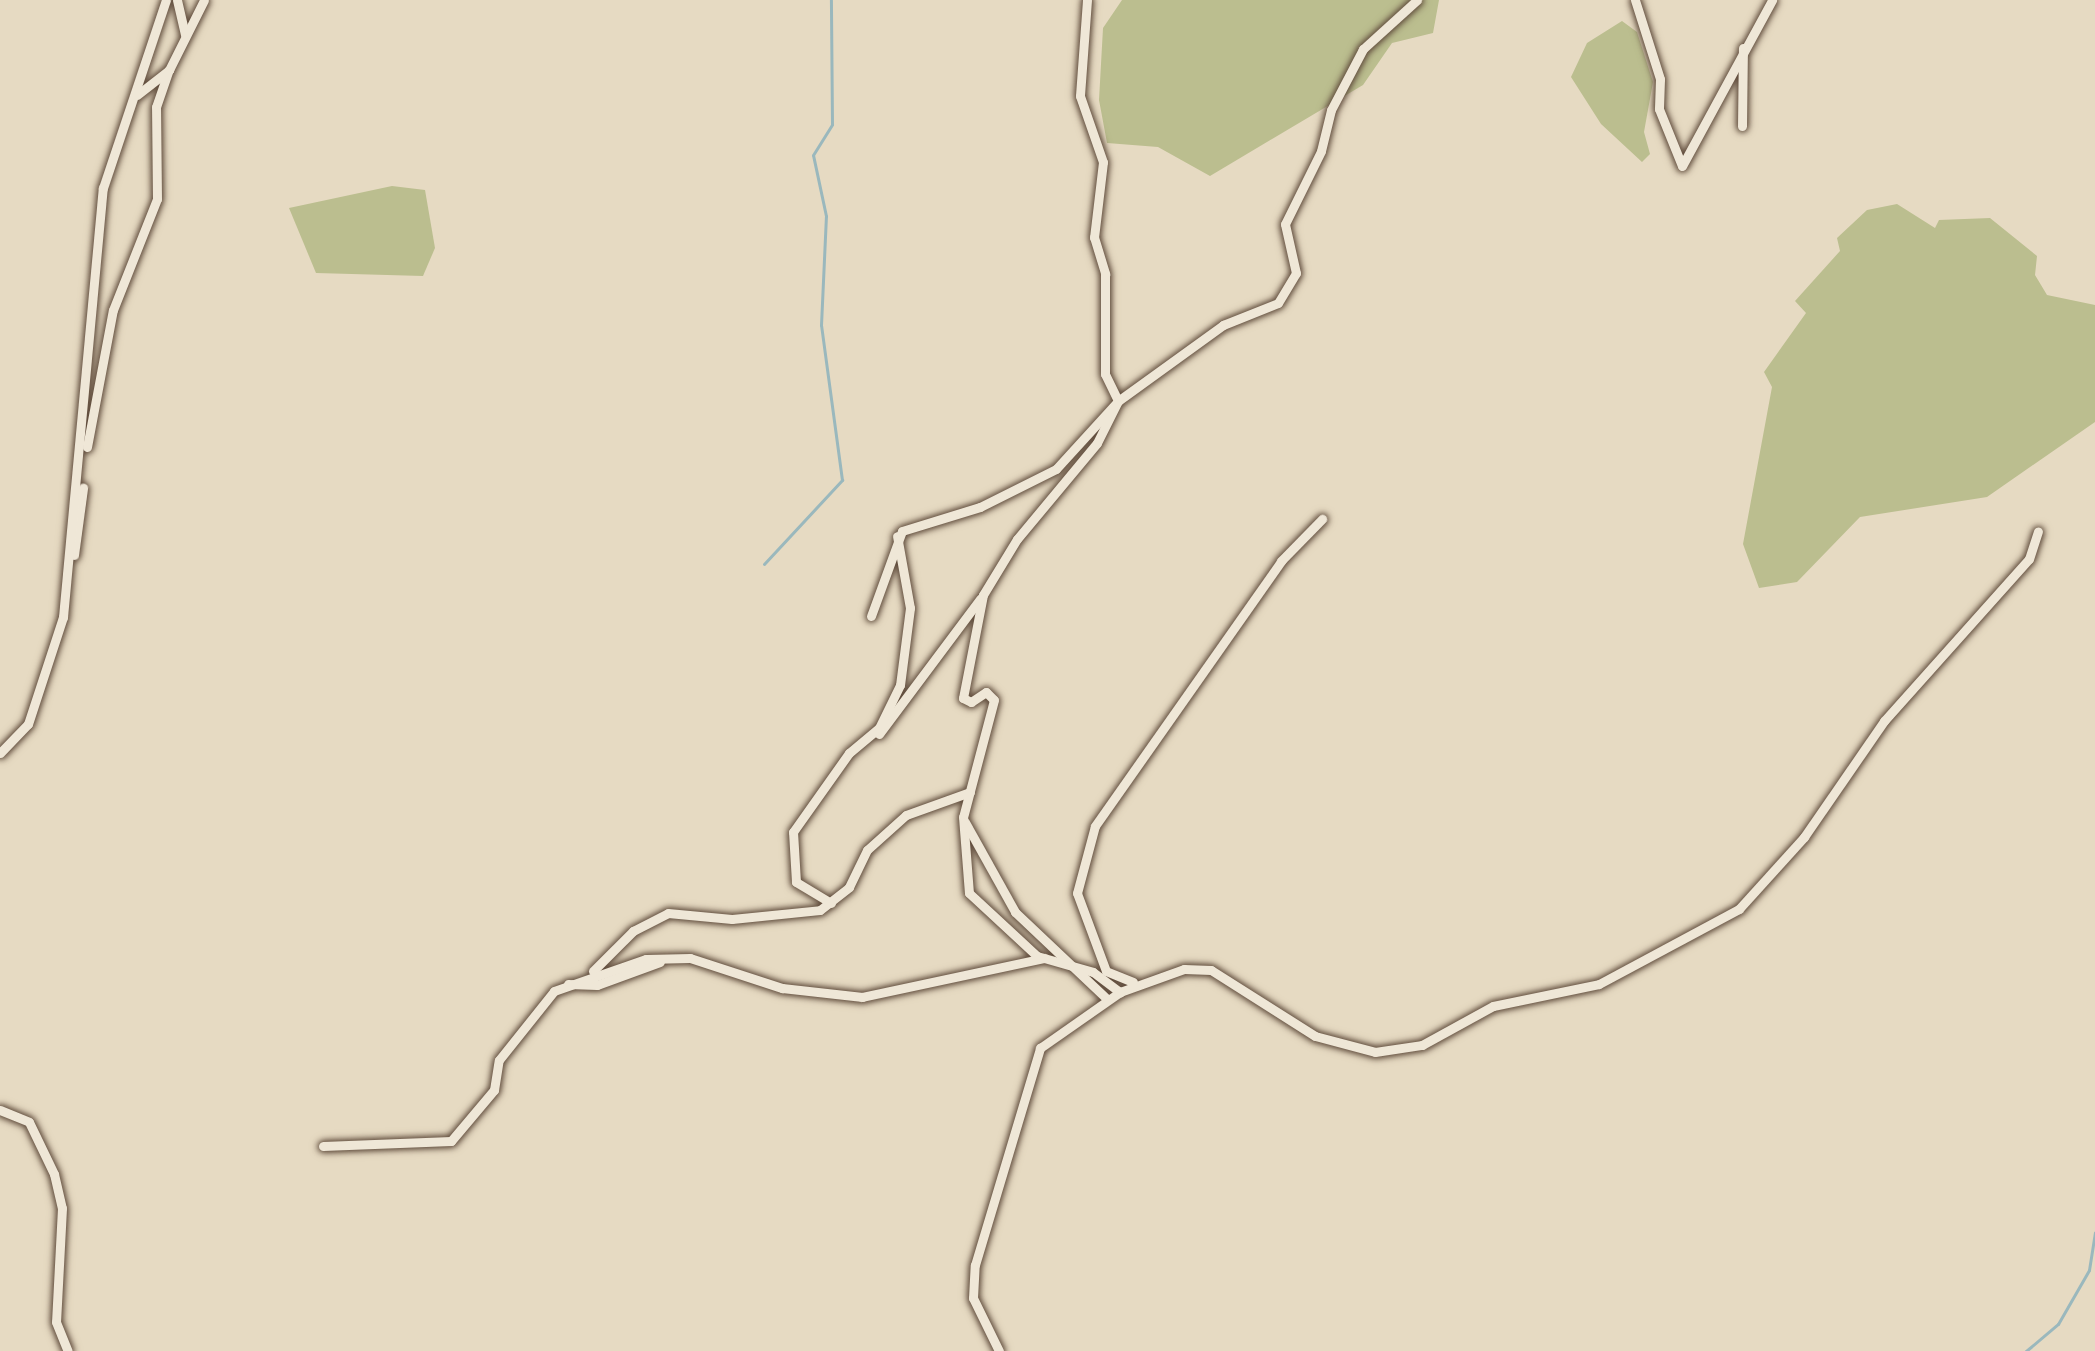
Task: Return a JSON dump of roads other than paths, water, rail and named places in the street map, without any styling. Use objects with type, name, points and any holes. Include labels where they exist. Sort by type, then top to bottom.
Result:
[{"type":"street","points":[[0,753],[28,724],[54,659],[83,462],[103,188],[166,0]]},
{"type":"street","points":[[177,0],[185,34]]},
{"type":"street","points":[[83,462],[98,415],[117,296],[157,199],[156,107],[185,34],[205,0]]},
{"type":"street","points":[[1087,0],[1080,96],[1103,162],[1094,237],[1105,274],[1105,374],[1118,401]]},
{"type":"street","points":[[871,616],[897,536],[1056,469],[1118,401],[1223,325],[1278,303],[1289,291],[1296,272],[1285,224],[1322,152],[1331,110],[1363,49],[1417,0]]},
{"type":"street","points":[[1635,0],[1660,79],[1659,109],[1682,166],[1772,0]]},
{"type":"street","points":[[1742,126],[1743,48]]},
{"type":"street","points":[[136,95],[169,70]]},
{"type":"street","points":[[831,903],[796,882],[793,832],[849,753],[911,699],[1097,442],[1118,401]]},
{"type":"street","points":[[1134,982],[1106,971],[1078,893],[1095,826],[1281,561],[1322,519]]},
{"type":"street","points":[[999,1351],[973,1298],[975,1264],[1044,1038],[1092,1017],[1107,999],[1134,982],[1211,970],[1315,1036],[1375,1052],[1422,1046],[1493,1006],[1599,984],[1739,910],[1804,837],[1884,721],[2029,559],[2038,531]]},
{"type":"street","points":[[867,742],[902,676],[910,608],[897,536]]},
{"type":"street","points":[[983,595],[963,698],[971,702],[986,692],[994,700],[963,817],[970,893],[1007,936],[1120,992]]},
{"type":"street","points":[[591,974],[633,931],[668,913],[732,919],[801,914],[831,903],[850,887],[867,850],[905,815],[970,792]]},
{"type":"street","points":[[963,817],[1015,912],[1107,999]]},
{"type":"street","points":[[323,1146],[451,1141],[494,1090],[499,1060],[530,1016],[568,984],[591,974],[690,958],[782,988],[862,997],[1044,958]]},
{"type":"street","points":[[568,984],[597,985],[661,962]]},
{"type":"street","points":[[0,1110],[29,1122],[54,1174],[62,1208],[56,1322],[68,1351]]},
{"type":"waterway","points":[[764,564],[842,480],[821,325],[826,216],[813,155],[832,124],[831,0]]},
{"type":"waterway","points":[[2026,1351],[2058,1324],[2089,1270],[2095,1232]]}]
